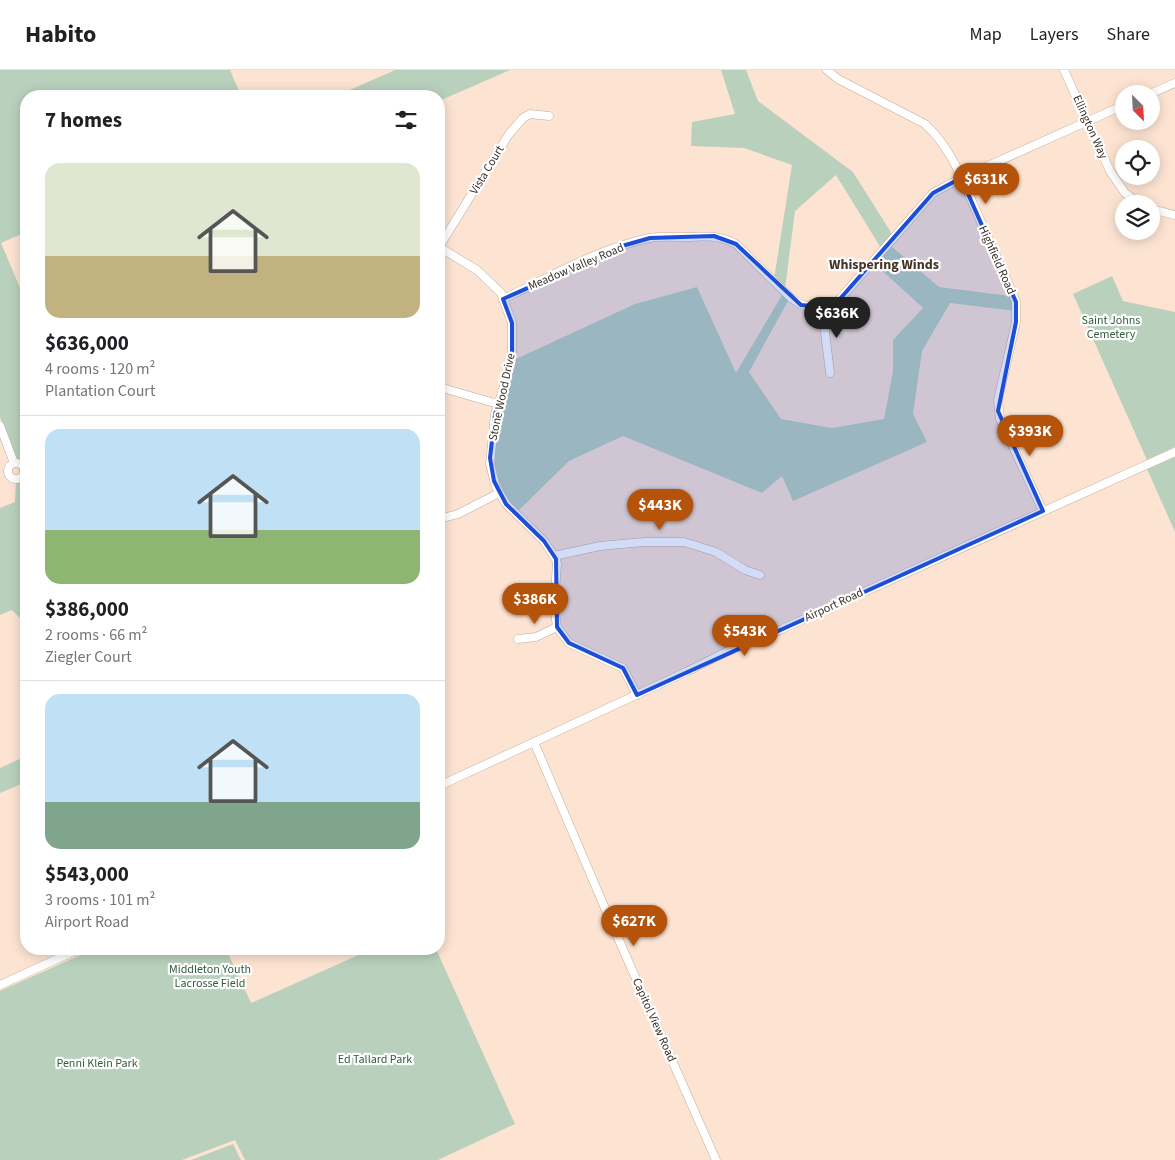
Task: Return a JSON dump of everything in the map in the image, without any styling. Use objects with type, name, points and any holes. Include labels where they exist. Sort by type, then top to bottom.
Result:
[{"type":"street","name":"Highfield Road","points":[[827,70],[838,79],[925,124],[946,147],[1016,302],[1016,322],[998,400],[998,411],[1043,511]]},
{"type":"street","name":"Ellington Way","points":[[1064,70],[1110,171],[1128,195]]},
{"type":"street","points":[[1160,90],[1175,83]]},
{"type":"street","points":[[830,373],[822,307],[839,300],[933,193],[961,178],[1115,109]]},
{"type":"street","name":"Vista Court","points":[[445,238],[514,129],[523,118],[530,114],[549,116]]},
{"type":"street","points":[[1160,211],[1175,215]]},
{"type":"street","name":"Meadow Valley Road","points":[[503,299],[587,259],[622,246],[650,238],[714,236],[725,238],[736,244],[791,298],[801,305],[815,308],[822,307]]},
{"type":"street","name":"Stone Wood Drive","points":[[445,251],[477,270],[501,294],[512,323],[512,361],[495,414],[490,458],[494,481],[506,504],[544,541],[554,556]]},
{"type":"street","points":[[445,389],[498,404]]},
{"type":"street","points":[[0,426],[14,463]]},
{"type":"street","name":"Airport Road","points":[[445,783],[726,652],[1175,452]]},
{"type":"street","points":[[445,517],[458,514],[500,493]]},
{"type":"street","points":[[636,695],[623,668],[569,643],[557,628],[554,605],[557,564],[554,556],[600,546],[644,542],[684,542],[716,552],[745,570],[760,575]]},
{"type":"street","points":[[518,639],[536,637],[557,628]]},
{"type":"street","name":"Capitol View Road","points":[[534,742],[606,913],[716,1160]]},
{"type":"street","points":[[0,985],[66,955]]},
{"type":"highlighted area","points":[[961,178],[1016,302],[1016,322],[998,411],[1043,511],[637,695],[623,668],[569,643],[557,627],[556,559],[544,541],[506,504],[494,481],[490,458],[495,414],[512,361],[512,323],[503,299],[622,246],[650,238],[714,236],[736,244],[801,305],[822,307],[839,300],[933,193]]},
{"type":"green space","points":[[0,70],[230,70],[238,90],[20,90],[20,235],[1,243],[20,288],[20,462],[17,459],[0,417]]},
{"type":"green space","points":[[395,70],[510,70],[445,98],[445,90],[350,90]]},
{"type":"green space","points":[[721,70],[746,70],[758,101],[853,172],[892,234],[891,246],[939,287],[1010,296],[1015,311],[950,303],[922,351],[913,414],[927,442],[793,501],[782,476],[762,493],[623,436],[569,461],[518,511],[505,494],[497,476],[494,457],[498,418],[516,359],[635,304],[697,287],[736,373],[782,295],[788,301],[749,372],[781,419],[832,428],[884,419],[893,371],[893,340],[923,308],[875,264],[884,253],[836,175],[795,211],[785,289],[774,279],[792,165],[744,148],[691,146],[692,122],[735,114]]},
{"type":"green space","name":"Saint Johns Cemetery","points":[[1112,276],[1123,301],[1175,312],[1175,447],[1147,460],[1073,294]]},
{"type":"green space","points":[[1175,456],[1175,532],[1147,469]]},
{"type":"green space","points":[[20,480],[20,618],[12,610],[0,615],[0,508],[15,502],[16,482]]},
{"type":"green space","points":[[20,759],[20,785],[0,793],[0,768]]},
{"type":"green space","points":[[81,955],[229,955],[251,1003],[359,955],[439,955],[515,1124],[438,1160],[245,1160],[235,1140],[182,1160],[0,1160],[0,991]]},
{"type":"green space","points":[[233,1144],[241,1160],[191,1160]]},
{"type":"district","name":"Whispering Winds","points":[[884,265]]},
{"type":"park label","name":"Middleton Youth Lacrosse Field","points":[[210,976]]},
{"type":"park label","name":"Ed Tallard Park","points":[[375,1059]]},
{"type":"park label","name":"Penni Klein Park","points":[[97,1063]]}]
